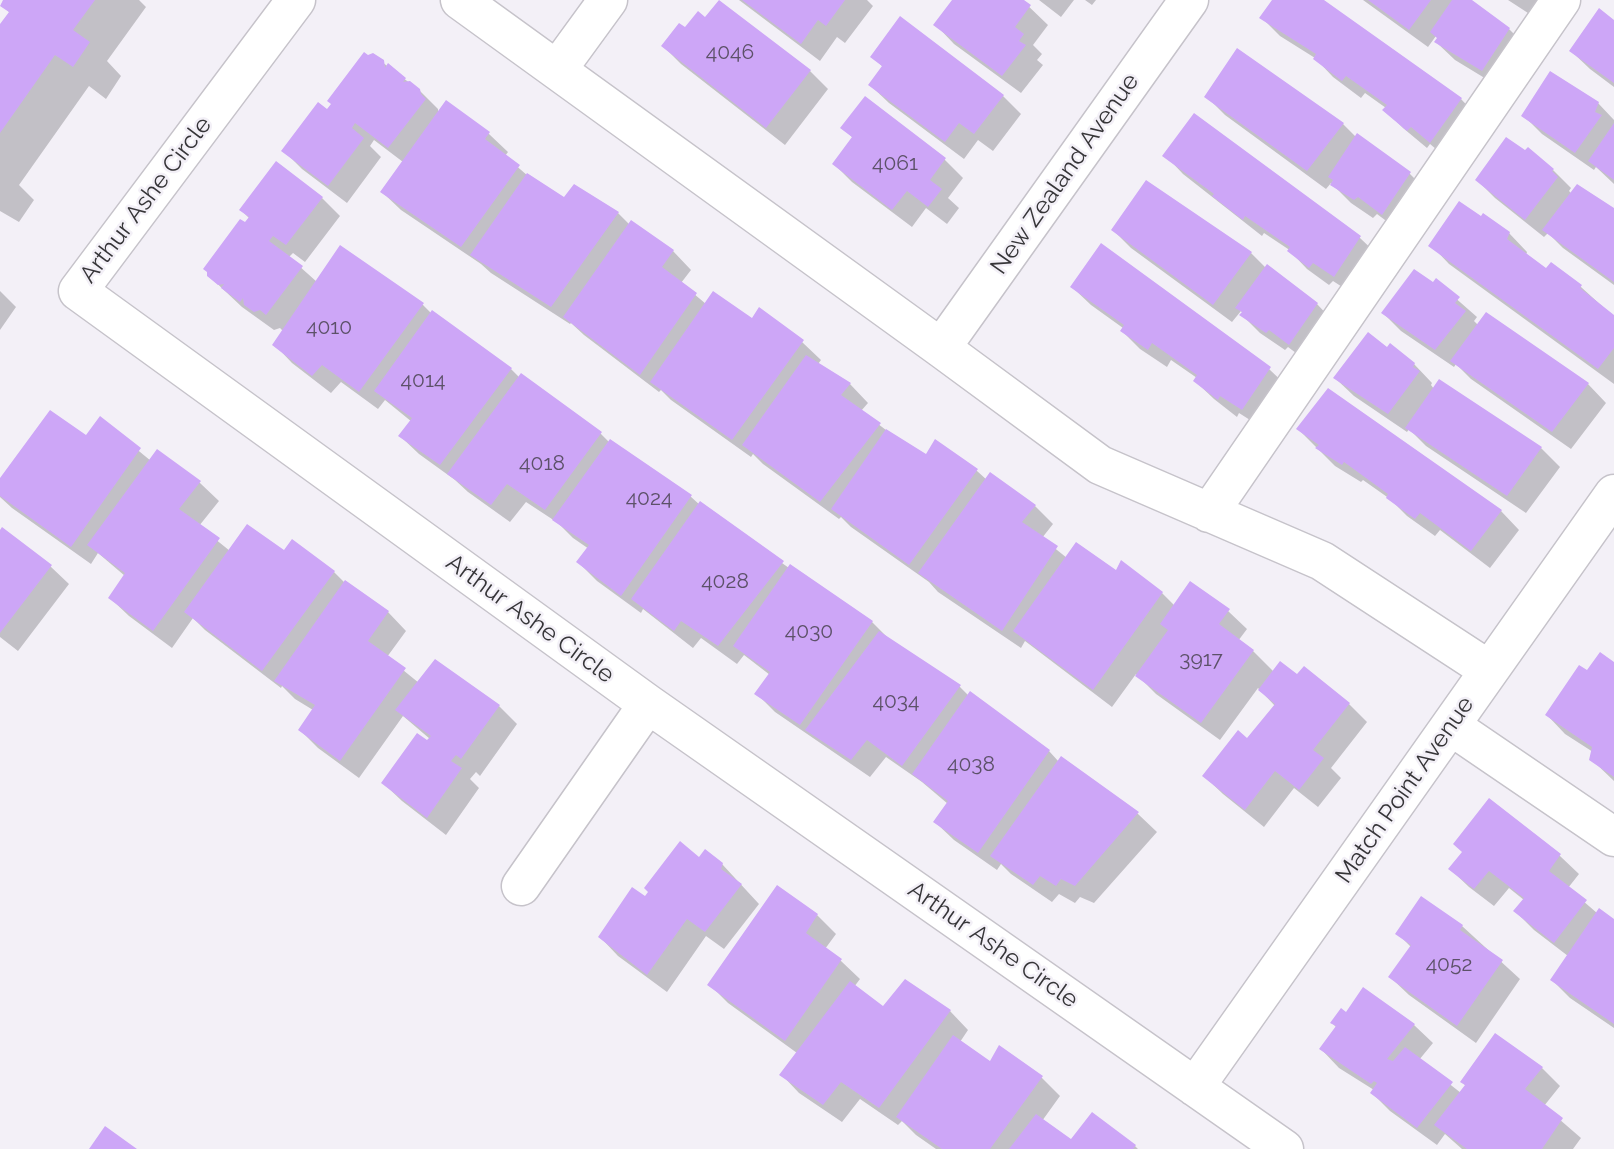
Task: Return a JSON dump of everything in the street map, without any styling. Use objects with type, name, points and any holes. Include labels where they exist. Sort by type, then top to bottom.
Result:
[{"type":"street","name":"Arthur Ashe Circle","points":[[296,0],[78,291],[648,704],[1284,1149]]},
{"type":"street","points":[[460,0],[1100,466],[1322,561],[1489,670]]},
{"type":"street","points":[[557,70],[608,0]]},
{"type":"street","name":"New Zealand Avenue","points":[[941,348],[1189,0]]},
{"type":"street","points":[[1209,513],[1561,0]]},
{"type":"street","name":"Match Point Avenue","points":[[1195,1087],[1614,494]]},
{"type":"street","points":[[521,886],[648,704]]},
{"type":"street","points":[[1451,726],[1614,837]]},
{"type":"building","points":[[3,0],[95,0],[73,30],[90,42],[73,67],[55,55],[0,133],[0,24],[9,12],[0,6]]},
{"type":"building","points":[[719,0],[811,70],[766,128],[661,46],[679,23],[685,27],[698,11],[705,17]]},
{"type":"building","points":[[742,0],[845,0],[826,26],[818,20],[801,44]]},
{"type":"building","points":[[952,0],[1024,0],[1031,5],[1015,27],[1024,34],[1019,41],[1026,45],[1002,76],[933,25]]},
{"type":"building","points":[[1272,0],[1324,0],[1462,98],[1430,143],[1411,127],[1407,131],[1382,110],[1387,105],[1346,76],[1342,81],[1313,59],[1316,54],[1259,18]]},
{"type":"building","points":[[1368,0],[1431,0],[1409,30]]},
{"type":"building","points":[[1452,0],[1472,0],[1510,28],[1482,71],[1434,42],[1437,38],[1430,32]]},
{"type":"building","points":[[1599,8],[1614,20],[1614,83],[1569,51]]},
{"type":"building","points":[[900,16],[1004,95],[974,134],[959,123],[945,142],[868,85],[882,66],[870,57]]},
{"type":"building","points":[[1237,48],[1344,123],[1307,171],[1204,97]]},
{"type":"building","points":[[364,52],[368,55],[373,53],[384,60],[385,68],[388,63],[406,78],[403,82],[410,81],[420,89],[426,99],[388,148],[355,123],[352,128],[364,138],[328,186],[281,151],[318,102],[327,109],[331,104],[327,101]]},
{"type":"building","points":[[1550,71],[1599,102],[1595,112],[1602,115],[1575,153],[1521,116]]},
{"type":"building","points":[[865,96],[946,158],[930,180],[942,189],[928,207],[907,191],[892,210],[832,164],[852,137],[840,128]]},
{"type":"building","points":[[446,100],[490,132],[485,139],[520,165],[461,247],[380,192]]},
{"type":"building","points":[[1194,113],[1361,236],[1334,277],[1313,263],[1309,268],[1287,251],[1290,247],[1245,216],[1243,220],[1212,196],[1214,194],[1162,156]]},
{"type":"building","points":[[1614,123],[1614,180],[1588,161]]},
{"type":"building","points":[[1357,133],[1411,172],[1382,215],[1358,197],[1354,200],[1330,185],[1333,180],[1328,177]]},
{"type":"building","points":[[1506,137],[1525,150],[1528,147],[1554,169],[1552,171],[1558,177],[1525,220],[1475,180]]},
{"type":"building","points":[[276,161],[323,197],[286,245],[273,236],[269,241],[303,266],[266,315],[260,310],[254,312],[244,305],[243,298],[240,302],[221,288],[224,284],[218,285],[203,269],[240,219],[245,222],[249,217],[239,210]]},
{"type":"building","points":[[527,173],[564,197],[574,184],[619,212],[551,307],[470,255]]},
{"type":"building","points":[[1146,180],[1252,252],[1213,305],[1111,230]]},
{"type":"building","points":[[1577,184],[1614,208],[1614,282],[1542,230]]},
{"type":"building","points":[[1459,201],[1481,216],[1483,213],[1510,232],[1507,239],[1546,268],[1551,262],[1582,285],[1580,288],[1614,315],[1614,348],[1598,369],[1428,246]]},
{"type":"building","points":[[631,220],[674,250],[662,267],[697,293],[640,375],[563,317]]},
{"type":"building","points":[[1101,243],[1271,367],[1242,410],[1220,396],[1218,400],[1193,381],[1197,375],[1152,343],[1148,350],[1120,331],[1124,325],[1070,287]]},
{"type":"building","points":[[340,245],[424,303],[359,392],[322,365],[312,376],[272,345]]},
{"type":"building","points":[[1267,264],[1318,303],[1289,345],[1269,330],[1266,333],[1239,315],[1242,312],[1235,308]]},
{"type":"building","points":[[1414,269],[1433,282],[1436,278],[1460,297],[1455,303],[1466,311],[1435,350],[1381,313]]},
{"type":"building","points":[[713,291],[752,318],[759,307],[804,340],[732,440],[650,382]]},
{"type":"building","points":[[432,310],[512,368],[440,465],[398,436],[412,418],[374,391]]},
{"type":"building","points":[[1486,312],[1589,383],[1552,432],[1450,361]]},
{"type":"building","points":[[1368,332],[1387,347],[1390,343],[1415,363],[1413,367],[1420,371],[1388,414],[1333,378]]},
{"type":"building","points":[[806,355],[851,383],[841,395],[881,423],[820,502],[742,445]]},
{"type":"building","points":[[521,373],[602,432],[545,510],[507,484],[491,505],[447,474]]},
{"type":"building","points":[[1439,379],[1542,447],[1507,496],[1405,428]]},
{"type":"building","points":[[1328,388],[1502,510],[1471,551],[1420,513],[1415,519],[1386,498],[1388,494],[1344,462],[1342,465],[1315,448],[1319,445],[1296,429]]},
{"type":"building","points":[[50,410],[86,435],[100,416],[141,448],[71,547],[0,496],[0,478]]},
{"type":"building","points":[[886,429],[926,454],[935,439],[978,469],[909,565],[831,509]]},
{"type":"building","points":[[610,439],[692,495],[621,596],[576,562],[589,545],[552,520]]},
{"type":"building","points":[[157,449],[201,481],[179,509],[220,538],[153,631],[108,598],[125,573],[87,545]]},
{"type":"building","points":[[990,472],[1036,505],[1022,522],[1058,546],[1002,631],[918,573]]},
{"type":"building","points":[[700,501],[784,561],[718,646],[681,621],[674,631],[631,599]]},
{"type":"building","points":[[247,524],[284,550],[292,539],[335,571],[262,671],[184,612]]},
{"type":"building","points":[[2,527],[52,565],[0,633],[0,530]]},
{"type":"building","points":[[1076,542],[1116,570],[1121,560],[1163,592],[1093,690],[1013,631]]},
{"type":"building","points":[[790,564],[873,621],[800,725],[754,694],[770,672],[733,646]]},
{"type":"building","points":[[345,580],[389,611],[368,641],[406,668],[340,761],[298,730],[315,705],[274,681]]},
{"type":"building","points":[[1190,581],[1230,609],[1219,624],[1254,650],[1201,723],[1135,676],[1168,630],[1160,624]]},
{"type":"building","points":[[879,631],[961,685],[902,766],[867,740],[851,760],[805,730]]},
{"type":"building","points":[[1600,652],[1614,662],[1614,777],[1589,760],[1592,747],[1545,715],[1579,665],[1587,670]]},
{"type":"building","points":[[435,659],[500,705],[461,759],[456,755],[451,761],[462,768],[427,818],[381,783],[417,733],[427,740],[431,736],[395,710]]},
{"type":"building","points":[[1280,661],[1297,674],[1304,666],[1350,703],[1313,750],[1324,758],[1299,790],[1275,771],[1245,810],[1202,776],[1238,730],[1247,738],[1275,704],[1258,690]]},
{"type":"building","points":[[970,691],[1050,750],[978,853],[933,822],[948,801],[912,774]]},
{"type":"building","points":[[1061,756],[1139,812],[1075,886],[1061,879],[1056,886],[1040,876],[1033,885],[990,856]]},
{"type":"building","points":[[1489,798],[1561,854],[1549,871],[1587,900],[1554,943],[1513,911],[1524,898],[1489,871],[1474,889],[1448,869],[1462,852],[1453,844]]},
{"type":"building","points":[[680,841],[699,857],[705,849],[723,863],[721,869],[742,884],[705,932],[687,919],[647,975],[598,937],[632,887],[645,896],[648,892],[644,888]]},
{"type":"building","points":[[777,885],[818,914],[806,933],[842,959],[785,1041],[707,985]]},
{"type":"building","points":[[1421,896],[1463,925],[1460,930],[1503,960],[1457,1026],[1388,977],[1411,945],[1395,934]]},
{"type":"building","points":[[1599,908],[1614,919],[1614,1024],[1550,980]]},
{"type":"building","points":[[905,979],[951,1010],[879,1108],[841,1082],[823,1105],[779,1075],[850,981],[883,1006]]},
{"type":"building","points":[[1363,987],[1415,1024],[1387,1059],[1393,1061],[1405,1047],[1453,1082],[1417,1128],[1370,1093],[1377,1083],[1374,1081],[1371,1084],[1319,1049],[1336,1026],[1330,1023],[1341,1008],[1346,1012]]},
{"type":"building","points":[[1495,1033],[1543,1067],[1525,1089],[1563,1118],[1542,1149],[1467,1149],[1434,1125],[1465,1085],[1460,1082]]},
{"type":"building","points":[[953,1035],[990,1061],[999,1045],[1043,1076],[990,1149],[942,1149],[896,1117]]},
{"type":"building","points":[[1092,1112],[1136,1145],[1133,1149],[1009,1149],[1036,1114],[1071,1139]]},
{"type":"building","points":[[105,1126],[137,1149],[89,1149]]}]
